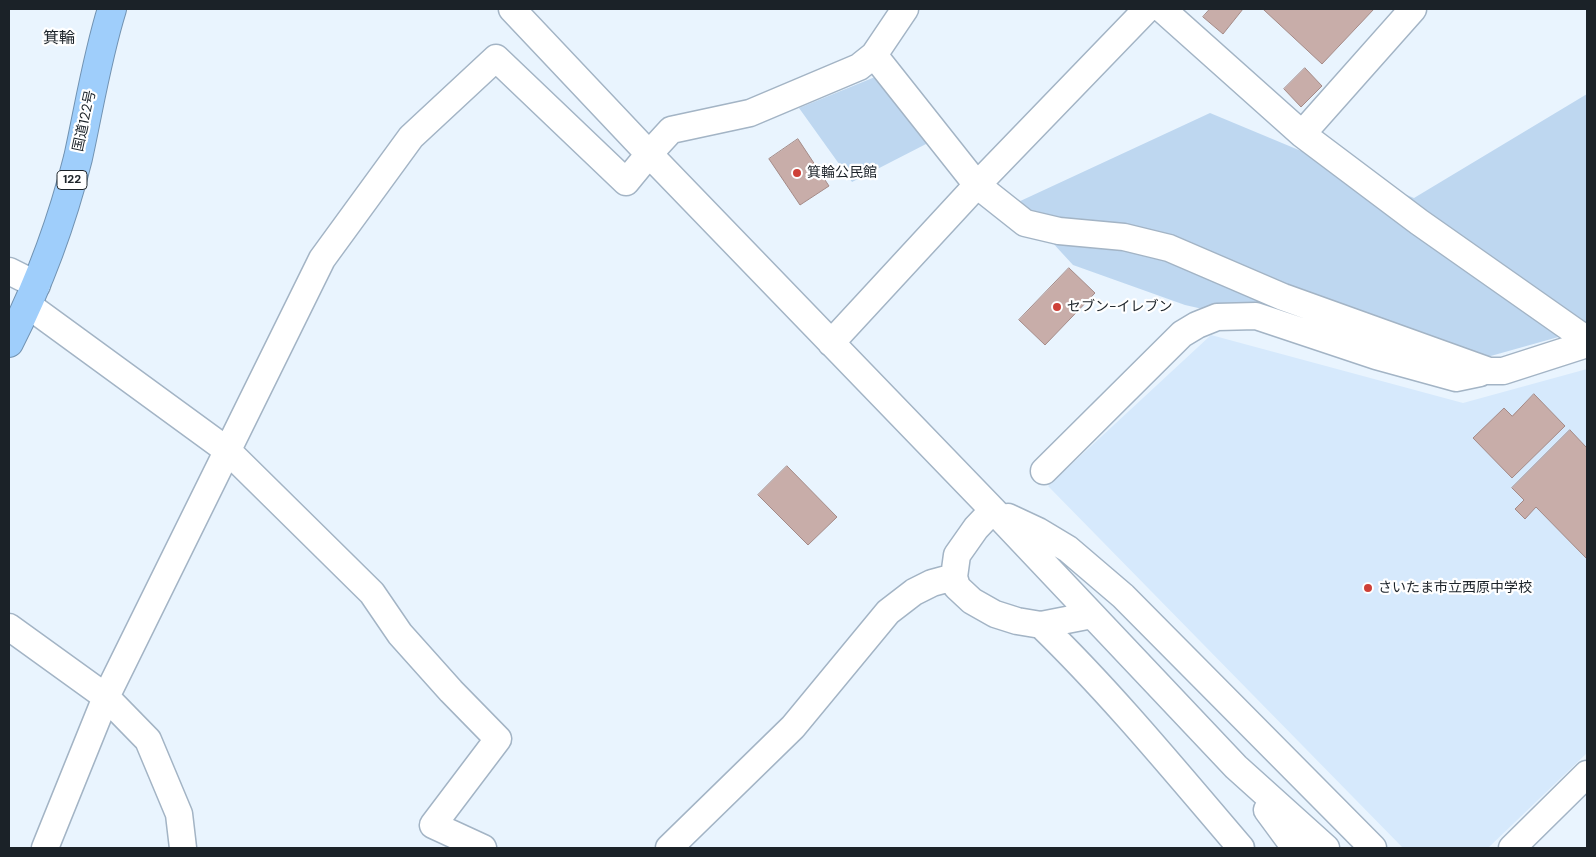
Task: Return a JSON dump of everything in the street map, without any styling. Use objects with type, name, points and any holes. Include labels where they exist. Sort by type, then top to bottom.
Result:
[{"type":"highway","name":"国道122号","points":[[9,343],[33,295],[60,220],[78,159],[104,34],[112,9]]},
{"type":"street","points":[[512,9],[649,154],[994,510],[1236,767],[1326,848]]},
{"type":"street","points":[[45,848],[106,697],[322,259],[411,137],[496,58],[626,182],[672,130],[750,113],[858,67],[874,55],[905,9]]},
{"type":"street","points":[[831,343],[978,185],[1147,9]]},
{"type":"street","points":[[1162,9],[1302,134],[1419,222],[1587,340]]},
{"type":"street","points":[[1302,134],[1412,9]]},
{"type":"street","points":[[874,55],[978,185],[1026,223],[1059,231],[1124,237],[1170,248],[1283,297],[1489,372]]},
{"type":"street","points":[[9,271],[33,295],[228,451],[372,593],[400,634],[451,691],[498,739],[433,825],[483,848]]},
{"type":"street","points":[[1044,471],[1182,334],[1197,325],[1217,317],[1256,316],[1376,356],[1456,378],[1503,371],[1587,344]]},
{"type":"street","points":[[994,510],[976,528],[957,555],[954,577],[957,587],[972,601],[995,614],[1017,621],[1041,625],[1092,615]]},
{"type":"street","points":[[994,510],[1038,531],[1068,549],[1123,596],[1373,848]]},
{"type":"street","points":[[669,848],[793,727],[888,612],[914,592],[932,583],[954,577]]},
{"type":"street","points":[[1041,625],[1079,663],[1183,780],[1240,848]]},
{"type":"street","points":[[9,627],[106,697],[148,740],[179,814],[184,848]]},
{"type":"street","points":[[1236,767],[1296,848]]},
{"type":"street","points":[[1512,848],[1587,774]]},
{"type":"shaded area","points":[[875,77],[928,143],[852,182],[799,108]]},
{"type":"shaded area","points":[[1587,94],[1587,329],[1455,366],[1185,305],[1073,265],[1016,203],[1210,113],[1414,198]]},
{"type":"shaded area","name":"さいたま市立西原中学校","points":[[1211,335],[1463,403],[1587,369],[1587,753],[1488,848],[1403,848],[1048,486]]},
{"type":"building","points":[[1210,9],[1243,9],[1223,34],[1203,17]]},
{"type":"building","points":[[1265,9],[1374,9],[1322,64]]},
{"type":"building","points":[[1305,68],[1322,86],[1301,107],[1284,89]]},
{"type":"building","points":[[798,139],[829,186],[800,205],[769,159]]},
{"type":"building","name":"セブン-イレブン","points":[[1069,268],[1095,293],[1045,345],[1019,320]]},
{"type":"building","points":[[1534,394],[1565,426],[1512,478],[1473,438],[1504,408],[1512,416]]},
{"type":"building","points":[[1570,430],[1587,448],[1587,559],[1536,507],[1525,519],[1515,509],[1524,500],[1512,488]]},
{"type":"building","points":[[787,466],[837,517],[808,545],[758,495]]},
{"type":"place","name":"箕輪公民館","points":[[797,173]]},
{"type":"place","name":"セブン-イレブン","points":[[1057,307]]},
{"type":"place","name":"さいたま市立西原中学校","points":[[1368,588]]},
{"type":"district","name":"箕輪","points":[[59,39]]}]
